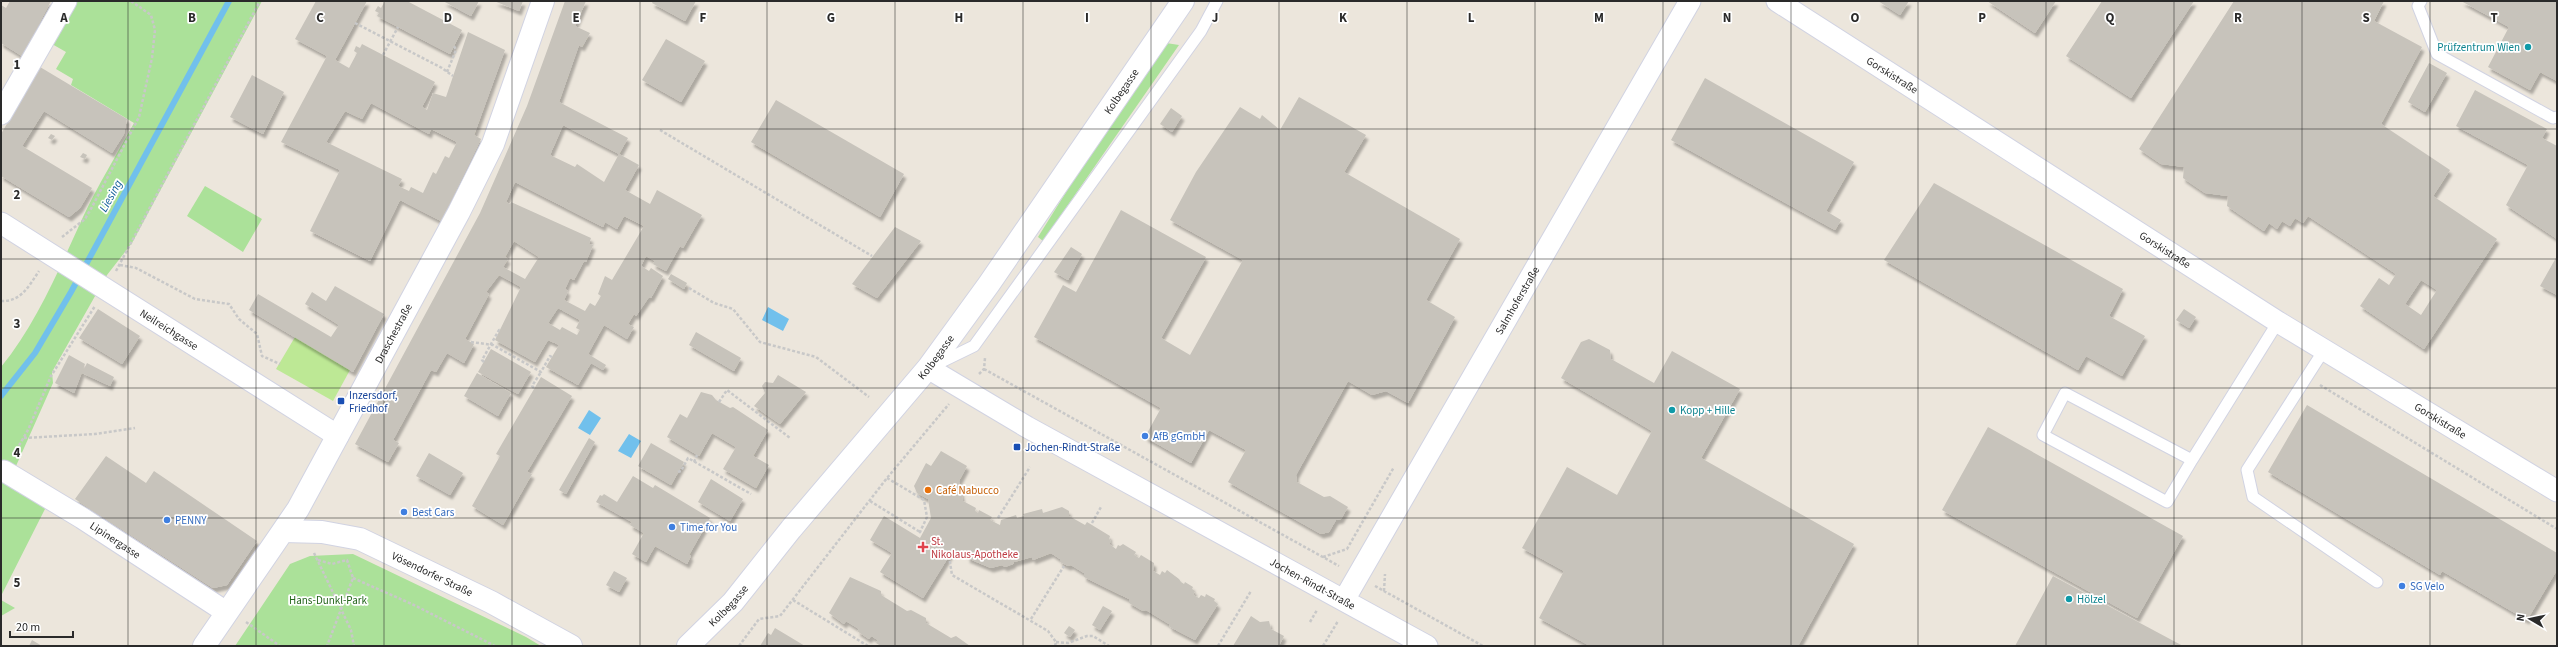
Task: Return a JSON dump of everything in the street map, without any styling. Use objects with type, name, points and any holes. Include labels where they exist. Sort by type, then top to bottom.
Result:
[{"type":"main road","name":"Draschestraße","points":[[204,646],[284,530],[338,436],[493,144],[543,1]]},
{"type":"main road","name":"Kolbegasse","points":[[1152,43],[1170,1]]},
{"type":"main road","name":"Kolbegasse","points":[[688,646],[733,602],[796,523],[928,368],[989,284],[1152,43],[1183,1]]},
{"type":"main road","name":"Vösendorfer Straße","points":[[284,530],[322,532],[360,539],[491,602],[571,646]]},
{"type":"street","points":[[1,114],[66,1]]},
{"type":"street","name":"Salmhoferstraße","points":[[1344,600],[1690,1]]},
{"type":"street","name":"Gorskistraße","points":[[1777,1],[2278,322],[2557,491]]},
{"type":"street","name":"Neilreichgasse","points":[[1,223],[338,436]]},
{"type":"street","name":"Jochen-Rindt-Straße","points":[[928,368],[1027,427],[1426,646]]},
{"type":"street","name":"Lipinergasse","points":[[4,470],[82,518],[226,612]]},
{"type":"lane","points":[[928,368],[974,346],[1197,38],[1217,1]]},
{"type":"lane","points":[[2421,1],[2418,6],[2438,54],[2553,118],[2557,117]]},
{"type":"lane","points":[[2192,460],[2065,393],[2043,436],[2167,502],[2278,322]]},
{"type":"lane","points":[[2324,350],[2247,470],[2253,497],[2377,582]]},
{"type":"path","points":[[1,301],[19,297],[56,259],[63,236],[85,219],[139,117],[152,58],[155,30],[151,15],[131,1]]},
{"type":"path","points":[[4,470],[23,438],[51,376],[99,286],[120,265],[260,1]]},
{"type":"path","points":[[355,23],[453,76]]},
{"type":"path","points":[[383,55],[398,27]]},
{"type":"path","points":[[447,72],[456,50],[454,46]]},
{"type":"path","points":[[660,130],[872,256]]},
{"type":"path","points":[[120,265],[136,268],[195,299],[229,304],[239,319],[257,334],[262,356],[280,364]]},
{"type":"path","points":[[689,288],[714,303],[733,309],[760,342],[816,357],[869,397]]},
{"type":"path","points":[[484,362],[491,345],[499,330],[501,330]]},
{"type":"path","points":[[471,342],[491,345],[541,372]]},
{"type":"path","points":[[534,388],[532,386],[550,356],[552,357]]},
{"type":"path","points":[[984,369],[1483,646]]},
{"type":"path","points":[[2307,377],[2557,529]]},
{"type":"path","points":[[720,402],[727,390],[790,438]]},
{"type":"path","points":[[739,646],[760,619],[780,616],[887,478],[951,402]]},
{"type":"path","points":[[23,438],[95,434],[135,428]]},
{"type":"path","points":[[694,462],[697,454]]},
{"type":"path","points":[[678,472],[681,471],[688,458],[752,494]]},
{"type":"path","points":[[998,518],[1030,467]]},
{"type":"path","points":[[870,500],[921,533],[927,517],[924,500],[887,478]]},
{"type":"path","points":[[1092,523],[1101,507]]},
{"type":"path","points":[[949,556],[952,575],[1031,619],[1048,631],[1056,644],[1068,643],[1086,636],[1093,636],[1109,646]]},
{"type":"path","points":[[327,646],[341,611],[353,578],[347,560],[332,564],[317,560],[341,611],[351,630],[354,646]]},
{"type":"path","points":[[1031,619],[1064,566]]},
{"type":"path","points":[[353,578],[414,605],[494,646]]},
{"type":"path","points":[[1218,646],[1251,591]]},
{"type":"path","points":[[793,600],[868,646]]},
{"type":"path","points":[[226,612],[250,623],[280,646]]},
{"type":"path","points":[[1323,646],[1331,633]]},
{"type":"green space","points":[[77,1],[262,1],[132,243],[107,275],[52,372],[53,383],[16,466],[50,486],[45,509],[1,596],[1,367],[26,332],[36,314],[56,276],[101,181],[134,123],[71,85],[73,79],[56,69],[66,52],[52,44]]},
{"type":"green space","points":[[1166,43],[1179,45],[1043,241],[1038,237],[1078,173]]},
{"type":"green space","points":[[205,186],[262,219],[243,252],[187,216]]},
{"type":"green space","points":[[295,337],[350,370],[333,401],[276,369]]},
{"type":"green space","name":"Hans-Dunkl-Park","points":[[353,554],[526,637],[541,646],[235,646],[290,564],[310,556]]},
{"type":"green space","points":[[1,600],[15,608],[1,616]]},
{"type":"water","points":[[768,307],[789,319],[783,331],[762,320]]},
{"type":"water","points":[[589,410],[601,418],[590,435],[578,428]]},
{"type":"water","points":[[629,434],[641,441],[631,458],[618,451]]},
{"type":"building","points":[[10,1],[51,1],[22,56],[1,43],[1,5],[6,8]]},
{"type":"building","points":[[316,1],[367,1],[335,60],[349,68],[357,53],[354,51],[356,46],[360,48],[362,44],[435,82],[422,107],[427,110],[433,93],[446,97],[468,32],[505,50],[474,135],[481,139],[441,221],[400,200],[370,261],[310,231],[340,170],[281,142],[327,56],[295,39]],"holes":[[[371,103],[429,134],[431,129],[457,142],[449,158],[445,156],[436,174],[433,172],[423,193],[411,187],[409,191],[398,186],[402,179],[326,142],[345,111],[362,119]]]},
{"type":"building","points":[[385,1],[407,1],[462,30],[450,54],[377,16],[379,13],[375,11],[378,6],[381,8]]},
{"type":"building","points":[[443,1],[479,1],[471,16]]},
{"type":"building","points":[[494,1],[523,1],[519,11]]},
{"type":"building","points":[[565,1],[586,1],[575,26],[590,33],[582,47],[579,45],[559,102],[628,138],[619,154],[639,165],[625,190],[650,204],[657,190],[702,215],[683,248],[680,246],[666,271],[653,264],[655,261],[646,256],[641,266],[649,271],[651,268],[663,276],[651,298],[649,297],[636,316],[634,314],[628,324],[634,327],[627,339],[604,325],[588,354],[606,365],[603,370],[591,363],[578,385],[546,367],[559,345],[548,340],[535,362],[495,340],[521,287],[499,275],[486,292],[489,294],[465,339],[474,344],[464,363],[447,353],[436,372],[431,370],[393,440],[399,443],[388,462],[355,444],[480,213],[527,106]],"holes":[[[563,125],[619,154],[604,182],[577,164],[575,167],[550,155]],[[515,182],[603,227],[605,222],[617,229],[624,216],[644,226],[612,280],[605,276],[598,294],[601,296],[595,306],[590,303],[585,311],[564,300],[568,291],[565,289],[570,278],[574,280],[584,261],[586,262],[593,245],[589,244],[591,238],[511,202],[510,204],[506,202]],[[514,241],[539,257],[525,279],[503,267],[508,259],[505,257]],[[558,308],[580,320],[576,328],[580,330],[577,335],[562,327],[560,330],[548,323]]]},
{"type":"building","points":[[653,1],[696,1],[685,21],[652,3]]},
{"type":"building","points":[[1878,1],[1909,1],[1900,15]]},
{"type":"building","points":[[1987,1],[2056,1],[2035,33]]},
{"type":"building","points":[[2102,1],[2194,1],[2131,98],[2066,56]]},
{"type":"building","points":[[2234,1],[2384,1],[2374,21],[2422,47],[2381,124],[2450,170],[2433,196],[2497,239],[2424,349],[2360,306],[2379,278],[2389,285],[2396,274],[2308,216],[2303,223],[2295,218],[2290,226],[2282,221],[2277,229],[2269,223],[2264,231],[2227,206],[2228,196],[2205,193],[2183,178],[2184,167],[2161,164],[2139,149]],"holes":[[[2421,280],[2437,290],[2421,315],[2405,304]]]},
{"type":"building","name":"Prüfzentrum Wien","points":[[2461,1],[2557,1],[2557,81],[2540,72],[2530,90],[2488,67],[2509,27]]},
{"type":"building","points":[[666,39],[705,61],[681,102],[642,80]]},
{"type":"building","points":[[2429,63],[2447,73],[2425,112],[2408,102]]},
{"type":"building","points":[[40,67],[127,119],[124,134],[112,153],[44,111],[22,146],[92,188],[80,208],[69,217],[1,176],[1,134]]},
{"type":"building","points":[[252,75],[284,92],[263,134],[230,117]]},
{"type":"building","points":[[1705,78],[1854,162],[1826,211],[1841,220],[1835,230],[1671,140]]},
{"type":"building","points":[[2475,90],[2547,129],[2542,138],[2557,146],[2557,239],[2506,205],[2528,165],[2456,126]]},
{"type":"building","points":[[1299,97],[1366,135],[1344,172],[1460,239],[1426,300],[1455,317],[1408,403],[1386,391],[1372,395],[1348,381],[1296,475],[1297,482],[1324,497],[1330,496],[1348,507],[1341,519],[1336,520],[1329,532],[1321,534],[1228,482],[1246,450],[1209,430],[1191,463],[1145,437],[1161,408],[1034,337],[1063,285],[1076,292],[1121,210],[1206,257],[1161,338],[1190,355],[1243,260],[1170,220],[1196,172],[1240,107],[1260,119],[1262,115],[1280,130]]},
{"type":"building","points":[[776,100],[904,174],[880,217],[751,142]]},
{"type":"building","points":[[1171,108],[1182,116],[1172,132],[1160,124]]},
{"type":"building","points":[[51,134],[55,136],[52,140],[48,138]]},
{"type":"building","points":[[83,153],[87,155],[85,159],[80,157]]},
{"type":"building","points":[[1934,183],[2123,289],[2109,316],[2145,336],[2122,376],[2086,356],[2078,370],[1884,260]]},
{"type":"building","points":[[895,227],[921,241],[877,298],[852,284]]},
{"type":"building","points":[[1071,247],[1082,254],[1068,280],[1054,272]]},
{"type":"building","points":[[2557,256],[2557,295],[2540,286]]},
{"type":"building","points":[[671,274],[687,283],[684,289],[668,279]]},
{"type":"building","points":[[335,286],[384,314],[353,372],[249,310],[258,294],[331,337],[339,325],[305,304],[312,292],[326,301]]},
{"type":"building","points":[[98,309],[140,336],[122,364],[79,338]]},
{"type":"building","points":[[2184,309],[2196,317],[2189,328],[2176,320]]},
{"type":"building","points":[[696,332],[741,358],[734,371],[689,345]]},
{"type":"building","points":[[1589,339],[1610,350],[1611,359],[1654,383],[1672,351],[1740,389],[1701,458],[1854,544],[1798,646],[1590,646],[1539,618],[1564,571],[1522,548],[1567,467],[1617,495],[1652,431],[1561,378],[1581,342]]},
{"type":"building","points":[[491,349],[531,372],[518,394],[478,372]]},
{"type":"building","points":[[69,355],[85,364],[74,393],[55,383]]},
{"type":"building","points":[[87,363],[114,377],[110,386],[82,373]]},
{"type":"building","points":[[477,373],[511,393],[498,416],[464,396]]},
{"type":"building","points":[[778,375],[806,392],[780,424],[754,406],[765,393],[762,386],[765,382],[773,383]]},
{"type":"building","points":[[541,377],[572,396],[527,472],[532,474],[503,525],[472,506],[500,456],[496,454]]},
{"type":"building","points":[[701,392],[712,395],[716,400],[730,408],[733,407],[768,430],[753,456],[769,465],[756,488],[723,469],[736,447],[712,433],[699,456],[667,437],[680,414],[687,418]]},
{"type":"building","points":[[2307,405],[2557,553],[2557,570],[2527,620],[2442,571],[2440,575],[2268,472]]},
{"type":"building","points":[[1988,427],[2183,536],[2137,618],[1942,510]]},
{"type":"building","points":[[589,438],[595,442],[566,494],[559,490]]},
{"type":"building","points":[[651,443],[684,462],[671,485],[638,466]]},
{"type":"building","points":[[941,451],[967,466],[959,481],[963,501],[976,508],[975,511],[978,513],[979,510],[992,517],[990,520],[1000,525],[1001,520],[1016,515],[1017,518],[1024,516],[1023,514],[1042,509],[1043,513],[1062,507],[1069,511],[1069,516],[1085,525],[1087,522],[1110,536],[1109,539],[1111,541],[1109,544],[1116,549],[1118,545],[1120,546],[1123,544],[1136,552],[1134,555],[1139,558],[1141,555],[1154,563],[1153,571],[1160,575],[1162,571],[1165,573],[1167,570],[1184,584],[1185,582],[1193,587],[1192,589],[1195,591],[1193,595],[1199,598],[1201,595],[1205,597],[1206,594],[1215,599],[1214,601],[1218,604],[1195,640],[1170,627],[1169,624],[1146,610],[1143,611],[1129,603],[1129,599],[1084,577],[1084,573],[1071,565],[1068,566],[1060,562],[1060,559],[1051,553],[1033,560],[1032,557],[1014,562],[1013,564],[1005,567],[1002,565],[991,568],[967,558],[968,555],[954,548],[923,598],[880,572],[892,553],[870,540],[884,516],[920,538],[931,518],[928,499],[917,493],[914,486],[926,463],[931,466]]},
{"type":"building","points":[[429,453],[463,473],[450,495],[416,476]]},
{"type":"building","name":"PENNY","points":[[106,456],[146,483],[154,471],[257,541],[227,585],[213,588],[75,499]]},
{"type":"building","points":[[633,476],[653,488],[655,485],[710,518],[689,555],[691,556],[687,564],[655,546],[646,562],[632,554],[644,533],[630,525],[632,522],[596,502],[600,495],[602,496],[604,494],[617,502]]},
{"type":"building","points":[[711,479],[743,499],[730,521],[698,502]]},
{"type":"building","points":[[614,571],[627,578],[619,592],[606,585]]},
{"type":"building","name":"Hölzel","points":[[2053,576],[2140,623],[2183,646],[2015,646]]},
{"type":"building","points":[[850,577],[881,591],[881,595],[907,611],[911,610],[926,618],[926,623],[951,638],[956,636],[970,646],[881,646],[876,643],[878,640],[871,636],[869,639],[857,631],[859,629],[846,621],[844,624],[829,613]]},
{"type":"building","points":[[1103,606],[1112,611],[1100,630],[1092,625]]},
{"type":"building","points":[[1251,616],[1260,622],[1269,621],[1271,629],[1284,636],[1279,646],[1233,646]]},
{"type":"building","points":[[1069,626],[1075,630],[1070,637],[1064,633]]},
{"type":"building","points":[[775,628],[805,646],[760,646],[768,633],[771,635]]},
{"type":"building","points":[[32,640],[42,646],[29,646]]},
{"type":"waterway","name":"Liesing","points":[[1,396],[35,353],[71,292],[229,1]]},
{"type":"place","name":"Prüfzentrum Wien","points":[[2528,47]]},
{"type":"place","name":"Inzersdorf, Friedhof","points":[[341,401]]},
{"type":"place","name":"Kopp + Hille","points":[[1672,410]]},
{"type":"place","name":"AfB gGmbH","points":[[1145,436]]},
{"type":"place","name":"Jochen-Rindt-Straße","points":[[1017,447]]},
{"type":"place","name":"Café Nabucco","points":[[928,490]]},
{"type":"place","name":"Best Cars","points":[[404,512]]},
{"type":"place","name":"PENNY","points":[[167,520]]},
{"type":"place","name":"Time for You","points":[[672,527]]},
{"type":"place","name":"St. Nikolaus-Apotheke","points":[[923,547]]},
{"type":"place","name":"SG Velo","points":[[2402,586]]},
{"type":"place","name":"Hölzel","points":[[2069,599]]}]
